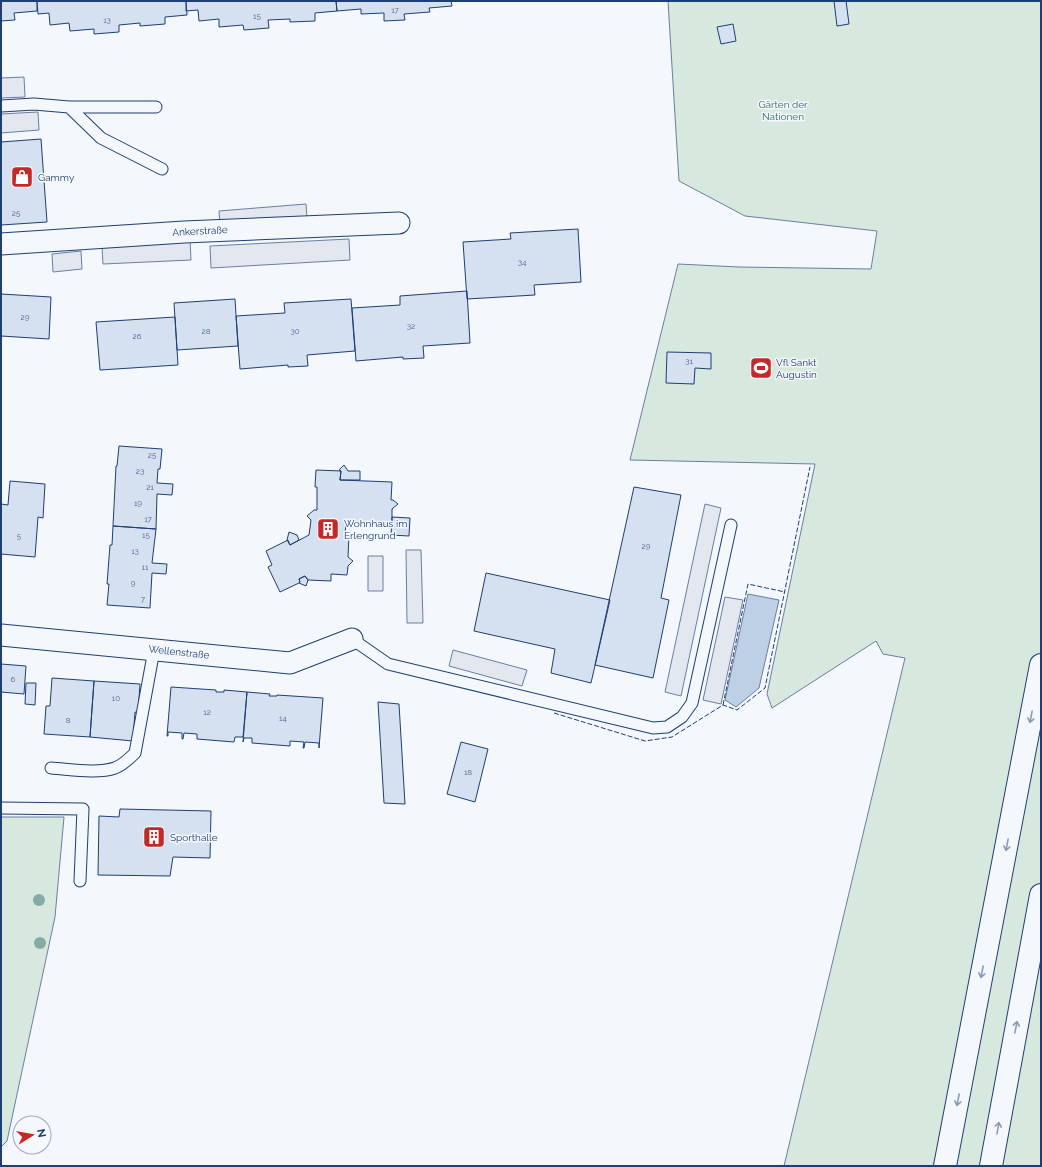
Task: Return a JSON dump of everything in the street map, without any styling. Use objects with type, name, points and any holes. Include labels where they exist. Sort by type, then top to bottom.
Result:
[{"type":"highway","points":[[945,1166],[1041,665]]},
{"type":"highway","points":[[991,1166],[1041,896]]},
{"type":"street","name":"Ankerstraße","points":[[1,244],[184,232],[399,223]]},
{"type":"street","name":"Wellenstraße","points":[[1,635],[290,663],[352,639]]},
{"type":"lane","points":[[1,106],[34,104],[69,107],[156,107]]},
{"type":"lane","points":[[69,107],[101,138],[162,169]]},
{"type":"lane","points":[[352,639],[388,664],[653,728],[668,727],[682,717],[692,703],[731,525]]},
{"type":"lane","points":[[51,768],[88,771],[114,768],[127,761],[135,753],[154,650]]},
{"type":"lane","points":[[1,808],[83,809],[80,881]]},
{"type":"green space","name":"Gärten der Nationen","points":[[668,1],[1041,1],[1041,1166],[784,1166],[905,658],[883,654],[876,641],[772,708],[767,694],[815,464],[630,460],[678,264],[739,267],[871,269],[877,231],[745,216],[679,181]]},
{"type":"green space","points":[[1,817],[64,817],[55,917],[7,1141],[1,1147]]},
{"type":"shaded area","points":[[24,77],[25,97],[1,98],[1,78]]},
{"type":"shaded area","points":[[38,112],[39,130],[1,133],[1,114]]},
{"type":"shaded area","points":[[306,204],[307,218],[220,225],[219,211]]},
{"type":"shaded area","points":[[349,239],[350,260],[211,268],[210,246]]},
{"type":"shaded area","points":[[190,240],[191,260],[103,264],[102,246]]},
{"type":"shaded area","points":[[81,251],[82,269],[53,272],[52,254]]},
{"type":"shaded area","points":[[705,504],[721,508],[681,696],[665,692]]},
{"type":"shaded area","points":[[406,550],[421,550],[423,623],[407,623]]},
{"type":"shaded area","points":[[368,556],[383,556],[383,591],[368,591]]},
{"type":"shaded area","points":[[725,597],[743,600],[721,704],[703,700]]},
{"type":"shaded area","points":[[453,650],[527,670],[522,686],[449,666]]},
{"type":"water","points":[[748,594],[779,600],[759,688],[736,707],[725,700]]},
{"type":"building","points":[[1,1],[37,1],[37,11],[14,13],[15,20],[1,21]]},
{"type":"building","points":[[37,1],[186,1],[187,15],[165,17],[165,24],[140,26],[140,23],[119,25],[119,32],[94,34],[94,29],[70,31],[69,23],[50,25],[49,13],[38,14]]},
{"type":"building","points":[[186,1],[336,1],[337,11],[315,13],[315,21],[290,22],[290,19],[268,20],[269,28],[244,30],[243,25],[219,27],[219,19],[199,21],[198,10],[186,11]]},
{"type":"building","points":[[336,1],[451,1],[452,6],[429,8],[430,12],[404,14],[405,20],[384,21],[384,13],[361,14],[361,9],[337,11]]},
{"type":"building","points":[[834,1],[846,1],[849,24],[837,26]]},
{"type":"building","points":[[733,24],[736,41],[721,44],[717,27]]},
{"type":"building","points":[[41,139],[47,222],[1,225],[1,142]]},
{"type":"building","points":[[578,229],[581,282],[534,285],[535,295],[467,299],[463,242],[511,239],[510,233]]},
{"type":"building","points":[[467,291],[470,343],[423,346],[424,358],[403,359],[403,357],[356,361],[352,308],[400,305],[400,296]]},
{"type":"building","points":[[1,294],[51,297],[49,339],[1,336]]},
{"type":"building","points":[[235,299],[238,346],[177,350],[174,303]]},
{"type":"building","points":[[351,299],[355,351],[307,355],[308,366],[288,367],[288,365],[240,369],[236,316],[285,313],[284,303]]},
{"type":"building","points":[[175,317],[178,365],[100,370],[96,322]]},
{"type":"building","points":[[667,352],[711,353],[711,369],[695,368],[694,384],[666,383]]},
{"type":"building","points":[[119,446],[162,449],[157,483],[173,484],[172,495],[157,494],[156,529],[113,526],[116,466]]},
{"type":"building","points":[[344,465],[348,471],[360,471],[360,480],[340,480],[341,471],[339,470]]},
{"type":"building","name":"Wohnhaus im Erlengrund","points":[[316,470],[341,471],[340,480],[392,482],[391,500],[398,504],[392,509],[392,525],[346,523],[345,534],[349,534],[348,557],[353,561],[348,566],[347,575],[331,574],[331,581],[308,580],[305,576],[299,579],[299,583],[280,592],[268,567],[272,565],[266,551],[288,540],[290,545],[309,535],[311,520],[307,516],[314,510],[317,510],[317,487],[315,487]]},
{"type":"building","points":[[10,481],[45,484],[43,518],[38,517],[35,557],[1,554],[1,504],[8,505]]},
{"type":"building","points":[[634,487],[681,495],[661,598],[669,600],[653,678],[595,665]]},
{"type":"building","points":[[392,517],[410,518],[409,536],[391,535]]},
{"type":"building","points":[[113,526],[156,529],[152,563],[167,564],[166,574],[152,573],[150,608],[107,605],[109,584],[107,584]]},
{"type":"building","points":[[289,532],[297,535],[299,540],[290,545],[287,540]]},
{"type":"building","points":[[486,573],[610,600],[591,683],[551,673],[555,649],[474,631]]},
{"type":"building","points":[[305,576],[308,580],[306,586],[299,583],[299,579]]},
{"type":"building","points":[[1,664],[26,666],[24,694],[1,692]]},
{"type":"building","points":[[52,678],[94,681],[90,737],[44,734],[46,706],[50,706]]},
{"type":"building","points":[[94,681],[140,684],[138,713],[135,712],[133,741],[90,737]]},
{"type":"building","points":[[26,683],[36,683],[35,705],[25,704]]},
{"type":"building","points":[[171,687],[216,690],[216,692],[224,692],[224,690],[247,692],[243,737],[235,737],[234,742],[197,739],[197,734],[184,733],[183,739],[182,733],[168,732],[167,736]]},
{"type":"building","points":[[247,692],[270,694],[269,696],[277,695],[323,698],[319,748],[319,743],[305,742],[303,748],[304,742],[290,741],[290,746],[252,743],[252,738],[244,738],[243,742]]},
{"type":"building","points":[[378,702],[399,704],[405,804],[384,803]]},
{"type":"building","points":[[461,742],[488,749],[475,802],[447,794]]},
{"type":"building","name":"Sporthalle","points":[[120,809],[211,811],[210,858],[173,857],[170,876],[98,875],[99,816],[119,817]]},
{"type":"fence","points":[[554,713],[645,741],[672,737],[723,705],[737,710],[765,688],[810,467]]},
{"type":"fence","points":[[723,705],[748,584],[785,592]]},
{"type":"place","name":"Gammy","points":[[22,177]]},
{"type":"place","name":"Vfl Sankt Augustin","points":[[761,368]]},
{"type":"place","name":"Wohnhaus im Erlengrund","points":[[328,529]]},
{"type":"place","name":"Sporthalle","points":[[154,837]]}]
